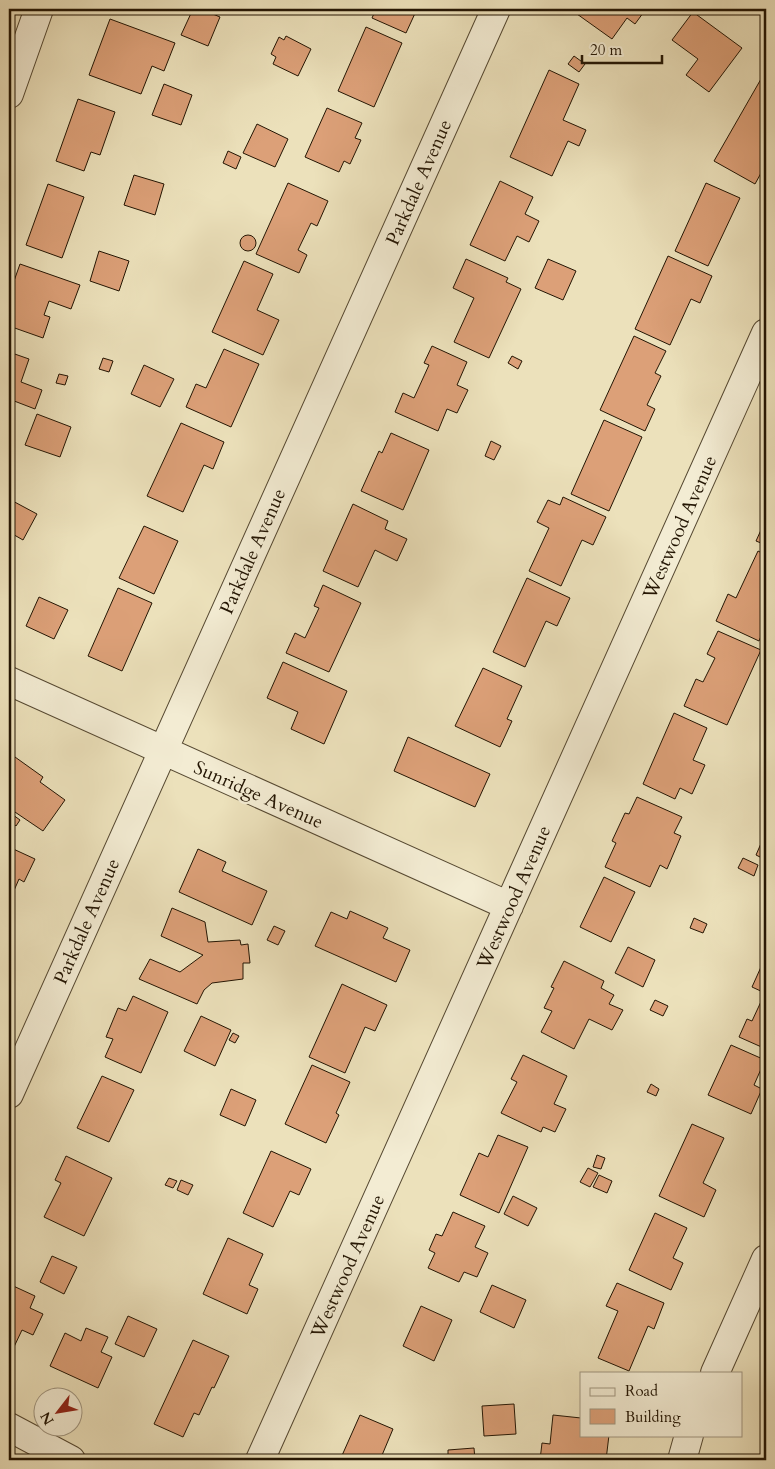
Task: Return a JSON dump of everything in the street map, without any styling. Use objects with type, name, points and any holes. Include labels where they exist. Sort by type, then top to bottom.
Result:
[{"type":"street","points":[[9,94],[39,9]]},
{"type":"street","name":"Parkdale Avenue","points":[[9,1094],[496,9]]},
{"type":"street","name":"Westwood Avenue","points":[[260,1460],[766,333]]},
{"type":"street","name":"Sunridge Avenue","points":[[9,681],[509,906]]},
{"type":"street","points":[[715,1372],[766,1259]]},
{"type":"street","points":[[9,1428],[71,1460]]},
{"type":"street","points":[[682,1460],[689,1436]]},
{"type":"building","points":[[193,9],[201,9],[220,17],[208,46],[181,35]]},
{"type":"building","points":[[376,9],[417,9],[406,33],[372,18]]},
{"type":"building","points":[[581,9],[646,9],[635,24],[627,18],[612,39],[577,14]]},
{"type":"building","points":[[693,12],[742,48],[709,92],[686,75],[698,59],[672,40]]},
{"type":"building","points":[[110,19],[175,43],[164,71],[152,66],[141,94],[89,75]]},
{"type":"building","points":[[366,27],[402,43],[374,107],[338,91]]},
{"type":"building","points":[[286,36],[311,49],[298,76],[273,64],[276,57],[271,54],[279,37],[284,40]]},
{"type":"building","points":[[574,56],[585,64],[579,72],[568,64]]},
{"type":"building","points":[[549,70],[579,84],[563,120],[586,130],[579,146],[568,141],[552,176],[510,157]]},
{"type":"building","points":[[765,72],[766,164],[755,184],[714,161]]},
{"type":"building","points":[[164,84],[192,95],[181,125],[152,115]]},
{"type":"building","points":[[78,99],[115,112],[100,155],[91,152],[84,171],[56,161]]},
{"type":"building","points":[[327,108],[362,123],[355,138],[361,140],[350,164],[344,161],[339,172],[305,157]]},
{"type":"building","points":[[257,124],[288,139],[275,167],[243,153]]},
{"type":"building","points":[[228,151],[241,157],[236,169],[223,163]]},
{"type":"building","points":[[134,175],[164,184],[155,215],[124,205]]},
{"type":"building","points":[[500,181],[533,197],[525,214],[539,221],[529,242],[517,236],[505,261],[470,245]]},
{"type":"building","points":[[288,183],[328,201],[317,226],[311,223],[298,250],[307,255],[299,273],[256,254]]},
{"type":"building","points":[[706,183],[740,198],[708,266],[675,251]]},
{"type":"building","points":[[48,184],[84,197],[62,258],[26,245]]},
{"type":"building","points":[[245,235],[251,235],[256,240],[254,249],[245,251],[240,246],[240,240]]},
{"type":"building","points":[[99,251],[129,261],[119,291],[90,281]]},
{"type":"building","points":[[668,256],[712,276],[700,303],[691,299],[670,345],[635,329]]},
{"type":"building","points":[[466,259],[508,278],[506,282],[521,289],[489,358],[454,342],[474,298],[453,288]]},
{"type":"building","points":[[548,259],[576,271],[563,300],[535,288]]},
{"type":"building","points":[[244,261],[273,274],[257,310],[279,320],[263,355],[212,332]]},
{"type":"building","points":[[20,264],[80,285],[71,309],[49,301],[44,315],[50,317],[43,338],[9,326],[9,280],[14,281]]},
{"type":"building","points":[[634,336],[666,351],[655,373],[661,376],[647,405],[655,409],[645,431],[600,410]]},
{"type":"building","points":[[432,346],[467,362],[457,385],[468,390],[457,413],[447,409],[438,431],[395,412],[403,393],[414,398],[429,365],[424,363]]},
{"type":"building","points":[[224,349],[259,364],[231,427],[186,407],[196,384],[206,388]]},
{"type":"building","points":[[9,352],[29,359],[21,382],[42,390],[35,409],[9,399]]},
{"type":"building","points":[[512,356],[522,361],[518,369],[508,363]]},
{"type":"building","points":[[103,358],[113,361],[109,372],[99,369]]},
{"type":"building","points":[[144,365],[174,379],[160,407],[131,394]]},
{"type":"building","points":[[59,374],[68,376],[65,385],[56,383]]},
{"type":"building","points":[[37,414],[71,427],[60,457],[25,445]]},
{"type":"building","points":[[604,420],[642,437],[609,511],[571,494]]},
{"type":"building","points":[[181,423],[224,442],[213,469],[204,465],[183,512],[147,496]]},
{"type":"building","points":[[391,433],[429,450],[403,510],[361,491],[379,451],[382,453]]},
{"type":"building","points":[[491,441],[501,446],[494,460],[485,456]]},
{"type":"building","points":[[563,497],[606,517],[593,545],[582,540],[561,586],[529,571],[549,528],[537,522],[548,500],[560,505]]},
{"type":"building","points":[[9,499],[37,514],[23,540],[9,532]]},
{"type":"building","points":[[353,504],[388,521],[385,529],[407,539],[397,561],[375,550],[358,587],[323,571]]},
{"type":"building","points":[[766,519],[766,545],[756,541]]},
{"type":"building","points":[[144,526],[178,541],[154,594],[119,578]]},
{"type":"building","points":[[758,551],[766,555],[766,624],[759,641],[716,621],[728,594],[736,598]]},
{"type":"building","points":[[527,578],[570,598],[557,626],[546,621],[525,667],[493,652]]},
{"type":"building","points":[[323,585],[361,603],[329,672],[286,653],[295,633],[305,638],[319,608],[314,606]]},
{"type":"building","points":[[118,588],[152,603],[122,671],[88,656]]},
{"type":"building","points":[[39,597],[68,610],[54,639],[26,626]]},
{"type":"building","points":[[718,631],[761,650],[727,725],[684,706],[696,679],[703,682],[715,658],[707,654]]},
{"type":"building","points":[[283,662],[347,691],[324,744],[291,729],[298,712],[267,698]]},
{"type":"building","points":[[483,668],[522,686],[507,719],[512,721],[500,747],[455,726]]},
{"type":"building","points":[[674,713],[707,728],[693,760],[705,765],[692,794],[680,788],[675,799],[643,784]]},
{"type":"building","points":[[408,737],[490,774],[475,807],[394,771]]},
{"type":"building","points":[[15,757],[43,777],[40,782],[65,800],[43,831],[9,808],[9,760],[11,762]]},
{"type":"building","points":[[637,797],[682,817],[674,833],[681,836],[667,869],[660,865],[650,887],[605,867],[616,843],[612,841],[625,813],[629,814]]},
{"type":"building","points":[[9,812],[20,820],[16,826],[9,820]]},
{"type":"building","points":[[766,832],[766,860],[756,855]]},
{"type":"building","points":[[9,847],[35,859],[24,882],[19,879],[9,902]]},
{"type":"building","points":[[198,849],[226,862],[222,871],[267,891],[252,925],[179,892]]},
{"type":"building","points":[[743,858],[758,865],[754,876],[738,868]]},
{"type":"building","points":[[604,877],[635,892],[611,942],[580,927]]},
{"type":"building","points":[[172,908],[205,922],[208,942],[240,940],[241,945],[248,944],[250,963],[243,963],[243,979],[212,983],[204,990],[197,1004],[139,979],[150,959],[180,972],[203,955],[161,936]]},
{"type":"building","points":[[350,911],[388,928],[383,938],[410,950],[396,982],[315,946],[331,912],[347,919]]},
{"type":"building","points":[[694,918],[707,924],[703,933],[690,928]]},
{"type":"building","points":[[274,926],[285,931],[278,945],[267,940]]},
{"type":"building","points":[[628,947],[655,960],[643,987],[615,973]]},
{"type":"building","points":[[564,961],[604,981],[601,988],[614,995],[609,1004],[623,1010],[612,1030],[589,1019],[574,1049],[541,1032],[552,1011],[544,1008],[554,988],[551,987]]},
{"type":"building","points":[[761,967],[766,970],[766,1049],[739,1037],[747,1019],[752,1021],[765,993],[752,987]]},
{"type":"building","points":[[342,984],[387,1005],[375,1031],[365,1027],[345,1073],[309,1057]]},
{"type":"building","points":[[133,996],[168,1012],[141,1073],[105,1057],[113,1039],[106,1037],[118,1008],[126,1011]]},
{"type":"building","points":[[655,1000],[668,1006],[663,1016],[650,1010]]},
{"type":"building","points":[[201,1016],[231,1030],[215,1066],[184,1051]]},
{"type":"building","points":[[233,1033],[239,1036],[235,1043],[229,1040]]},
{"type":"building","points":[[731,1045],[765,1060],[754,1085],[762,1089],[751,1114],[708,1095]]},
{"type":"building","points":[[523,1055],[567,1076],[554,1104],[566,1109],[555,1132],[543,1127],[541,1132],[501,1113],[517,1082],[511,1079]]},
{"type":"building","points":[[312,1065],[350,1082],[336,1113],[339,1115],[326,1143],[285,1124]]},
{"type":"building","points":[[102,1076],[134,1090],[109,1142],[77,1128]]},
{"type":"building","points":[[651,1084],[659,1089],[656,1096],[647,1092]]},
{"type":"building","points":[[231,1089],[256,1100],[245,1126],[220,1115]]},
{"type":"building","points":[[692,1124],[724,1138],[703,1183],[716,1190],[704,1217],[659,1196]]},
{"type":"building","points":[[498,1135],[528,1147],[499,1213],[460,1195],[479,1153],[488,1157]]},
{"type":"building","points":[[271,1151],[311,1169],[299,1195],[290,1191],[273,1227],[243,1213]]},
{"type":"building","points":[[597,1155],[605,1158],[601,1169],[593,1167]]},
{"type":"building","points":[[66,1156],[112,1178],[84,1236],[44,1217],[61,1183],[55,1180]]},
{"type":"building","points":[[588,1168],[598,1173],[590,1187],[580,1182]]},
{"type":"building","points":[[599,1175],[612,1181],[607,1193],[593,1187]]},
{"type":"building","points":[[169,1178],[177,1181],[173,1188],[165,1185]]},
{"type":"building","points":[[181,1180],[193,1185],[188,1195],[177,1190]]},
{"type":"building","points":[[513,1196],[537,1208],[528,1226],[504,1214]]},
{"type":"building","points":[[453,1212],[485,1226],[475,1247],[488,1253],[477,1277],[464,1272],[459,1282],[428,1268],[435,1253],[429,1250],[436,1234],[442,1236]]},
{"type":"building","points":[[655,1213],[687,1228],[673,1258],[683,1263],[671,1290],[629,1270]]},
{"type":"building","points":[[228,1238],[263,1254],[249,1285],[258,1289],[247,1314],[203,1294]]},
{"type":"building","points":[[52,1256],[77,1267],[64,1294],[40,1282]]},
{"type":"building","points":[[617,1283],[664,1303],[654,1329],[648,1326],[629,1371],[598,1358],[618,1311],[606,1306]]},
{"type":"building","points":[[9,1284],[35,1296],[30,1308],[43,1314],[33,1335],[22,1330],[13,1349],[9,1347]]},
{"type":"building","points":[[492,1285],[526,1300],[514,1328],[480,1312]]},
{"type":"building","points":[[421,1306],[452,1320],[434,1361],[403,1346]]},
{"type":"building","points":[[128,1316],[157,1329],[144,1357],[115,1344]]},
{"type":"building","points":[[86,1328],[108,1337],[101,1352],[112,1357],[98,1388],[50,1366],[65,1333],[81,1341]]},
{"type":"building","points":[[193,1340],[229,1356],[199,1415],[194,1413],[183,1437],[154,1424]]},
{"type":"building","points":[[514,1404],[516,1434],[484,1436],[482,1406]]},
{"type":"building","points":[[360,1415],[393,1429],[380,1460],[340,1460]]},
{"type":"building","points":[[553,1415],[580,1418],[580,1436],[609,1436],[606,1460],[575,1457],[575,1460],[540,1460],[542,1443],[550,1444]]},
{"type":"building","points":[[474,1448],[475,1460],[448,1460],[448,1450]]}]
